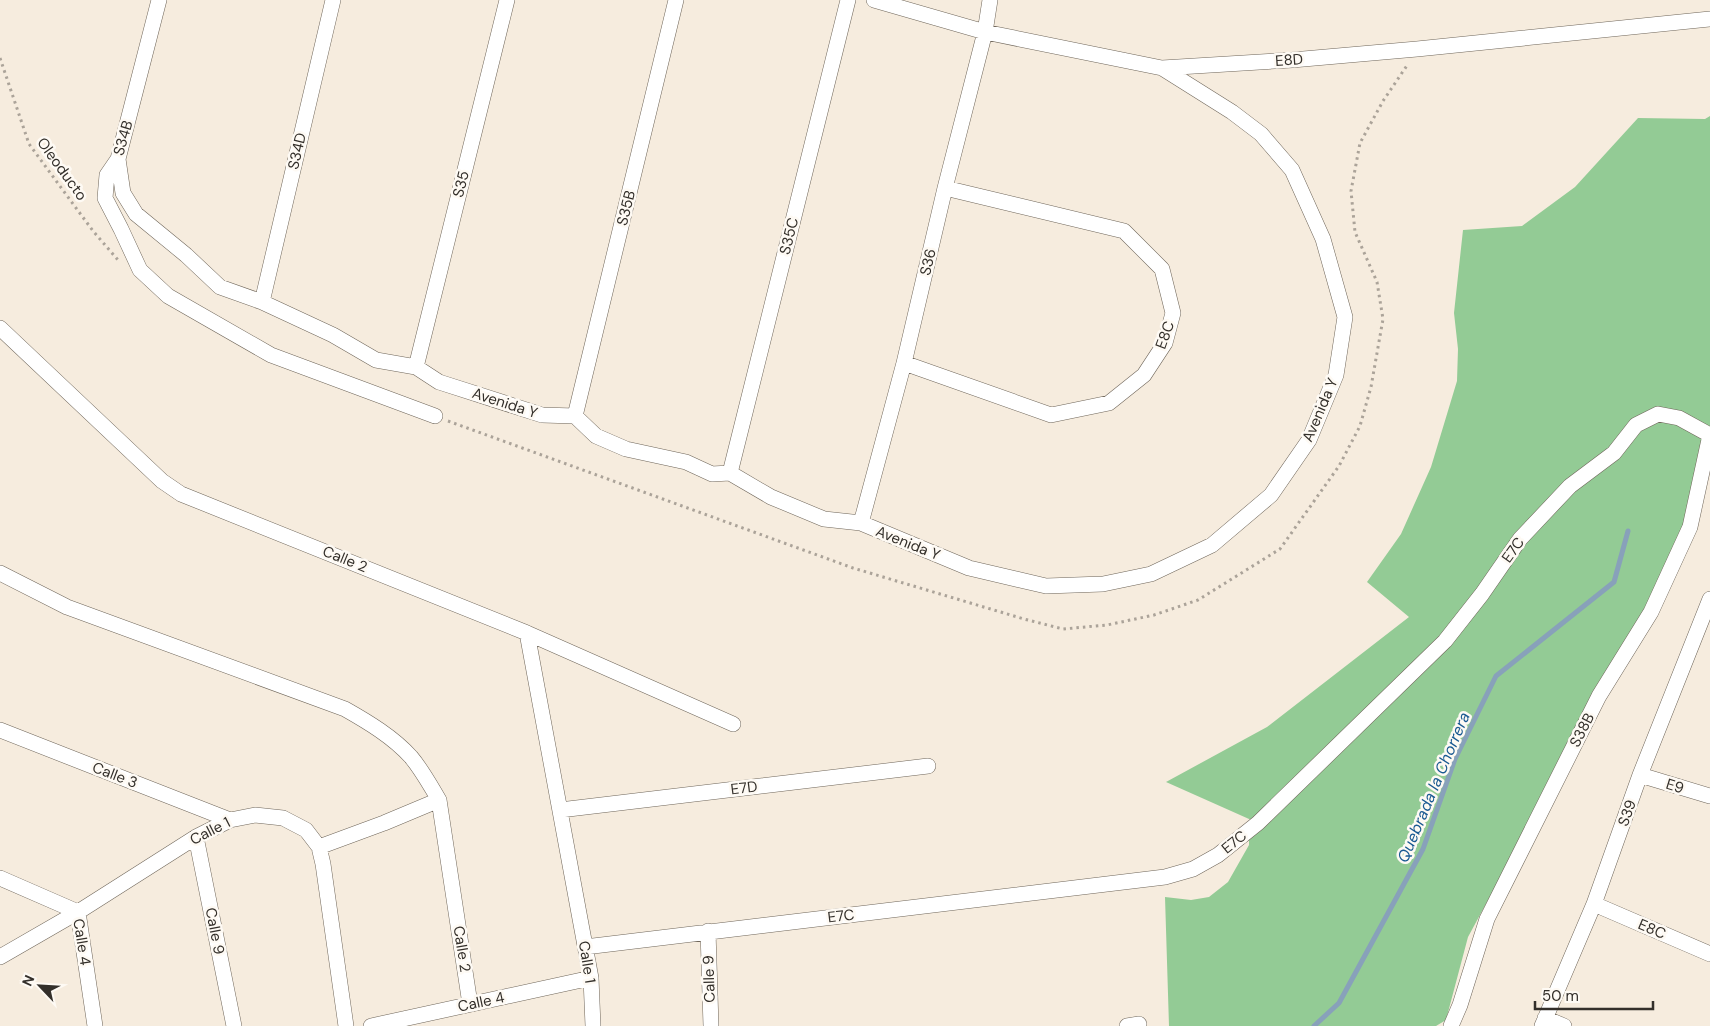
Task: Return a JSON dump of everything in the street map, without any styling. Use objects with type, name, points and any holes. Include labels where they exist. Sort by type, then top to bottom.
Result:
[{"type":"street","name":"S34B","points":[[140,270],[105,198],[107,175],[118,159],[159,0]]},
{"type":"street","name":"S34D","points":[[262,302],[333,0]]},
{"type":"street","name":"S35","points":[[416,367],[507,0]]},
{"type":"street","name":"S35B","points":[[575,416],[676,0]]},
{"type":"street","name":"S35C","points":[[730,473],[848,0]]},
{"type":"street","name":"E8D","points":[[874,0],[985,32],[1162,68],[1417,50],[1710,19]]},
{"type":"street","name":"S36","points":[[861,523],[904,363],[945,188],[985,32],[990,0]]},
{"type":"street","name":"Avenida Y","points":[[118,159],[123,193],[136,214],[186,255],[220,287],[262,302],[333,335],[376,360],[416,367],[439,382],[542,416],[575,416],[596,436],[626,449],[686,462],[712,474],[730,473],[772,497],[824,518],[861,523],[969,568],[1046,586],[1102,584],[1151,574],[1212,545],[1271,495],[1309,440],[1336,375],[1345,318],[1323,239],[1292,170],[1261,134],[1232,112],[1162,68]]},
{"type":"street","name":"E8C","points":[[904,363],[1051,415],[1109,403],[1144,375],[1165,343],[1173,314],[1162,269],[1124,231],[945,188]]},
{"type":"street","points":[[140,270],[168,296],[271,355],[435,416]]},
{"type":"street","name":"Calle 2","points":[[0,328],[162,481],[181,494],[527,633],[733,724]]},
{"type":"street","name":"E7C","points":[[585,947],[1165,877],[1193,868],[1218,855],[1258,823],[1445,641],[1482,594],[1520,539],[1570,486],[1614,453],[1636,424],[1658,414],[1679,418],[1710,435]]},
{"type":"street","name":"S38B","points":[[1451,1026],[1460,1005],[1487,919],[1599,696],[1651,612],[1690,527],[1710,435]]},
{"type":"street","name":"Calle 2","points":[[0,573],[67,608],[345,708],[370,723],[410,756],[424,773],[438,800],[470,1004]]},
{"type":"street","name":"S39","points":[[1544,1022],[1594,904],[1640,775],[1710,599]]},
{"type":"street","name":"Calle 1","points":[[527,633],[591,978],[593,1026]]},
{"type":"street","name":"Calle 3","points":[[0,730],[230,820]]},
{"type":"street","name":"E7D","points":[[560,810],[928,766]]},
{"type":"street","name":"E9","points":[[1640,775],[1710,796]]},
{"type":"street","points":[[319,847],[384,823],[438,800]]},
{"type":"street","name":"Calle 1","points":[[0,956],[78,912],[196,837],[230,820],[255,815],[283,818],[306,830],[319,847],[346,1026]]},
{"type":"street","name":"Calle 9","points":[[196,837],[234,1026]]},
{"type":"street","name":"Calle 4","points":[[0,878],[78,912],[95,1026]]},
{"type":"street","name":"E8C","points":[[1594,904],[1710,954]]},
{"type":"street","name":"Calle 9","points":[[708,932],[711,1026]]},
{"type":"street","name":"Calle 4","points":[[371,1026],[591,978]]},
{"type":"street","points":[[1544,1022],[1564,1026]]},
{"type":"path","points":[[435,416],[853,568],[1063,629],[1107,626],[1154,615],[1198,600],[1280,549],[1339,466],[1360,426],[1371,387],[1383,319],[1377,282],[1355,232],[1351,191],[1360,143],[1417,50]]},
{"type":"path","name":"Oleoducto","points":[[0,58],[29,144],[116,259],[140,270]]},
{"type":"green space","points":[[1710,116],[1710,435],[1690,527],[1468,937],[1446,1020],[1436,1026],[1169,1026],[1165,897],[1191,900],[1209,897],[1228,882],[1249,845],[1249,830],[1258,823],[1166,782],[1267,727],[1409,617],[1367,582],[1401,534],[1431,467],[1457,381],[1458,349],[1454,313],[1463,230],[1522,226],[1575,187],[1638,118],[1705,119]]},
{"type":"waterway","name":"Quebrada la Chorrera","points":[[1314,1026],[1339,1003],[1423,849],[1455,759],[1496,676],[1614,582],[1628,531]]}]
